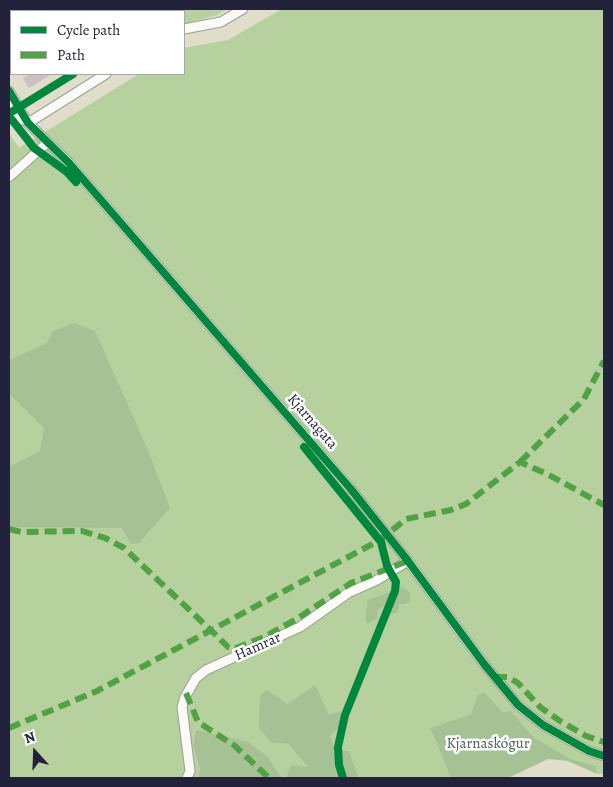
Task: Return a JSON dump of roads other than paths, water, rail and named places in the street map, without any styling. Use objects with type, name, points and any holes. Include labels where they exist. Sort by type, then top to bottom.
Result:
[{"type":"street","points":[[185,29],[221,22],[243,9]]},
{"type":"street","points":[[28,123],[104,75]]},
{"type":"street","name":"Kjarnagata","points":[[9,91],[28,123],[69,163],[350,488],[408,561],[484,664],[518,705],[543,725],[589,751],[604,756]]},
{"type":"street","name":"Kjarnagata","points":[[9,104],[23,121],[28,123]]},
{"type":"street","points":[[9,177],[47,143]]},
{"type":"street","name":"Hamrar","points":[[187,778],[190,771],[182,707],[185,697],[196,678],[206,670],[300,627],[348,593],[377,580],[408,561]]},
{"type":"park label","name":"Kjarnaskógur","points":[[488,744]]}]
